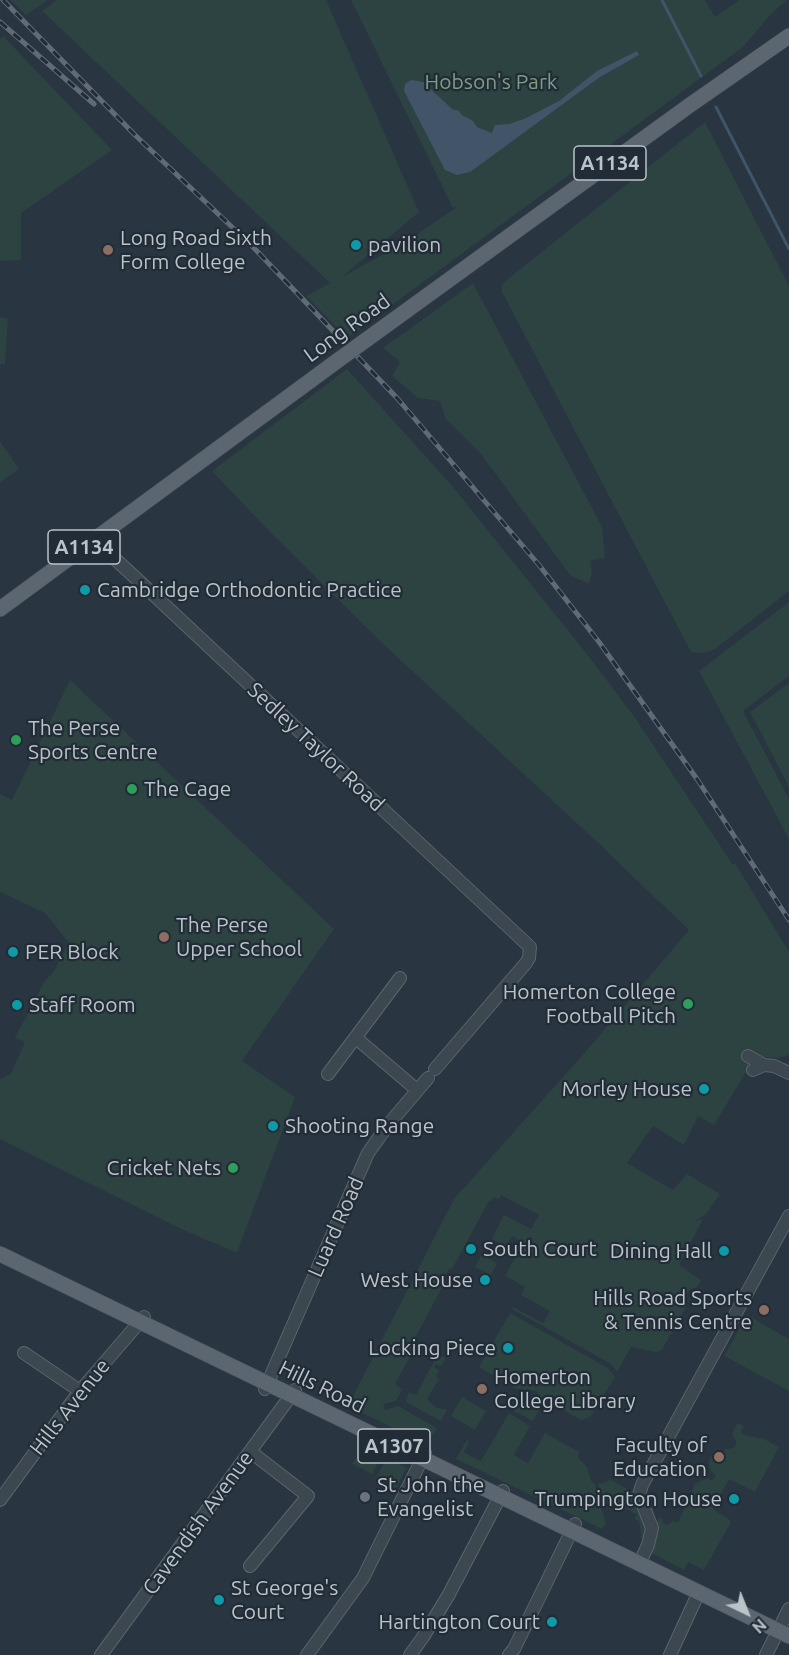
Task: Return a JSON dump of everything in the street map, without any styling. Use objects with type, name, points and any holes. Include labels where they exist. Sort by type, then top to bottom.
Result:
[{"type":"main road","name":"Long Road","points":[[720,84],[789,27]]},
{"type":"main road","name":"Long Road","points":[[0,609],[337,361],[789,36]]},
{"type":"main road","name":"Hills Road","points":[[0,1254],[142,1319],[267,1387],[293,1393],[784,1633]]},
{"type":"street","name":"Sedley Taylor Road","points":[[96,538],[101,546],[461,885],[527,944],[531,951],[529,958]]},
{"type":"street","name":"Luard Road","points":[[267,1387],[369,1153],[388,1125],[529,958]]},
{"type":"street","points":[[328,1074],[400,978]]},
{"type":"street","points":[[356,1038],[417,1090]]},
{"type":"street","points":[[748,1056],[759,1067],[774,1066],[789,1073]]},
{"type":"street","points":[[639,1564],[648,1545],[652,1528],[639,1495],[642,1485],[789,1216]]},
{"type":"street","name":"Hills Avenue","points":[[0,1500],[80,1391],[142,1319]]},
{"type":"street","points":[[24,1353],[80,1391]]},
{"type":"street","name":"Cavendish Avenue","points":[[101,1655],[293,1393]]},
{"type":"street","points":[[250,1566],[308,1496],[251,1452]]},
{"type":"street","points":[[307,1655],[363,1578],[423,1456]]},
{"type":"street","points":[[410,1655],[448,1596],[501,1494]]},
{"type":"street","points":[[509,1655],[573,1528]]},
{"type":"street","points":[[670,1655],[699,1592]]},
{"type":"street","points":[[766,1655],[784,1633],[789,1608]]},
{"type":"green space","points":[[10,0],[48,0],[26,15]]},
{"type":"green space","name":"Hobson's Park","points":[[57,0],[326,0],[419,212],[342,277],[409,240],[458,206],[453,208],[351,0],[705,0],[715,17],[739,0],[787,0],[771,14],[743,47],[347,338],[306,296],[330,283],[42,11]]},
{"type":"green space","points":[[3,36],[112,150],[21,213],[21,260],[0,261],[0,39]]},
{"type":"green space","points":[[705,122],[789,286],[789,591],[715,649],[704,653],[691,652],[502,292],[502,285]]},
{"type":"green space","points":[[473,283],[602,527],[605,558],[590,561],[592,573],[589,584],[570,575],[481,454],[445,418],[440,401],[418,398],[392,376],[400,362],[383,348]]},
{"type":"green space","points":[[0,317],[8,318],[5,364],[0,364]]},
{"type":"green space","points":[[347,369],[454,488],[587,654],[633,715],[733,865],[735,863],[789,952],[789,1055],[779,1058],[764,1057],[747,1050],[743,1055],[749,1067],[714,1125],[698,1116],[684,1145],[653,1126],[627,1163],[673,1190],[687,1174],[720,1194],[706,1214],[693,1222],[703,1219],[679,1265],[702,1281],[696,1288],[690,1289],[684,1299],[687,1305],[662,1350],[656,1352],[631,1347],[617,1372],[611,1364],[512,1309],[513,1307],[543,1323],[550,1311],[521,1295],[525,1287],[505,1276],[523,1242],[512,1236],[506,1247],[492,1239],[504,1215],[531,1229],[539,1215],[501,1195],[499,1199],[494,1197],[489,1201],[452,1269],[450,1268],[445,1276],[447,1278],[414,1340],[418,1342],[395,1384],[402,1389],[396,1401],[383,1404],[385,1410],[398,1406],[437,1428],[432,1436],[425,1438],[422,1442],[348,1406],[454,1199],[587,1050],[689,930],[383,644],[212,471]]},
{"type":"green space","points":[[0,441],[19,469],[0,482]]},
{"type":"green space","points":[[789,602],[789,676],[743,711],[789,799],[789,839],[699,671]]},
{"type":"green space","name":"The Perse Upper School","points":[[70,680],[334,929],[242,1061],[295,1097],[237,1253],[179,1228],[0,1139],[0,1079],[11,1074],[25,1042],[15,1038],[44,982],[54,971],[69,943],[45,913],[0,892],[0,794],[12,800]]},
{"type":"green space","points":[[789,683],[789,787],[750,712]]},
{"type":"green space","points":[[482,1254],[497,1263],[491,1275],[475,1267]]},
{"type":"green space","points":[[510,1313],[608,1368],[615,1377],[590,1417],[581,1420],[543,1399],[536,1391],[517,1389],[479,1367]]},
{"type":"green space","points":[[747,1315],[789,1339],[789,1391],[724,1356]]},
{"type":"green space","points":[[438,1354],[446,1358],[441,1366],[436,1364],[434,1367],[439,1370],[436,1376],[439,1379],[427,1399],[435,1407],[447,1410],[441,1421],[407,1403],[406,1400],[409,1392],[416,1395]]},
{"type":"green space","points":[[518,1395],[532,1396],[542,1405],[533,1421],[512,1410]]},
{"type":"green space","points":[[462,1397],[486,1411],[475,1430],[451,1416]]},
{"type":"green space","points":[[509,1413],[530,1426],[514,1455],[528,1463],[545,1433],[579,1452],[579,1459],[587,1467],[591,1481],[595,1484],[606,1524],[602,1529],[456,1459],[467,1440],[469,1442],[464,1452],[481,1461]]},
{"type":"green space","points":[[738,1423],[744,1426],[741,1432],[745,1435],[764,1439],[779,1447],[755,1492],[729,1479],[713,1509],[730,1520],[730,1524],[704,1570],[688,1562],[684,1570],[651,1553],[658,1529],[657,1522],[661,1517],[663,1523],[667,1525],[673,1521],[677,1523],[695,1484],[708,1478],[711,1481],[716,1476],[710,1470],[711,1457],[720,1455],[726,1449],[734,1448],[736,1441],[732,1434]]},
{"type":"green space","points":[[365,1446],[382,1455],[372,1474],[352,1464]]},
{"type":"green space","points":[[387,1458],[407,1468],[396,1488],[376,1478]]},
{"type":"green space","points":[[610,1479],[634,1495],[636,1508],[644,1523],[645,1531],[642,1541],[639,1521],[634,1519],[637,1515],[626,1508],[623,1511],[607,1503],[604,1507],[598,1484]]},
{"type":"water","points":[[637,51],[639,55],[600,77],[470,172],[457,175],[445,170],[404,91],[405,84],[411,80],[423,82],[452,109],[473,121],[477,127],[492,133],[495,125],[509,124],[524,119],[559,101],[597,71]]},
{"type":"waterway","points":[[662,0],[701,76]]},
{"type":"waterway","points":[[716,107],[789,249]]},
{"type":"railway","points":[[3,0],[135,135],[253,247],[397,398],[539,565],[599,642],[697,779],[789,920]]},
{"type":"railway","points":[[0,22],[94,104]]},
{"type":"place","name":"pavilion","points":[[356,245]]},
{"type":"place","name":"Long Road Sixth Form College","points":[[108,250]]},
{"type":"place","name":"Cambridge Orthodontic Practice","points":[[85,590]]},
{"type":"place","name":"The Perse Sports Centre","points":[[16,740]]},
{"type":"place","name":"The Cage","points":[[132,789]]},
{"type":"place","name":"The Perse Upper School","points":[[164,937]]},
{"type":"place","name":"PER Block","points":[[13,952]]},
{"type":"place","name":"Homerton College Football Pitch","points":[[688,1004]]},
{"type":"place","name":"Staff Room","points":[[17,1005]]},
{"type":"place","name":"Morley House","points":[[704,1089]]},
{"type":"place","name":"Shooting Range","points":[[273,1126]]},
{"type":"place","name":"Cricket Nets","points":[[233,1168]]},
{"type":"place","name":"South Court","points":[[471,1249]]},
{"type":"place","name":"Dining Hall","points":[[724,1251]]},
{"type":"place","name":"West House","points":[[485,1280]]},
{"type":"place","name":"Hills Road Sports & Tennis Centre","points":[[764,1310]]},
{"type":"place","name":"Locking Piece","points":[[508,1348]]},
{"type":"place","name":"Homerton College Library","points":[[482,1389]]},
{"type":"place","name":"Faculty of Education","points":[[719,1457]]},
{"type":"place","name":"St John the Evangelist","points":[[365,1497]]},
{"type":"place","name":"Trumpington House","points":[[734,1499]]},
{"type":"place","name":"St George's Court","points":[[219,1600]]},
{"type":"place","name":"Hartington Court","points":[[552,1622]]}]
